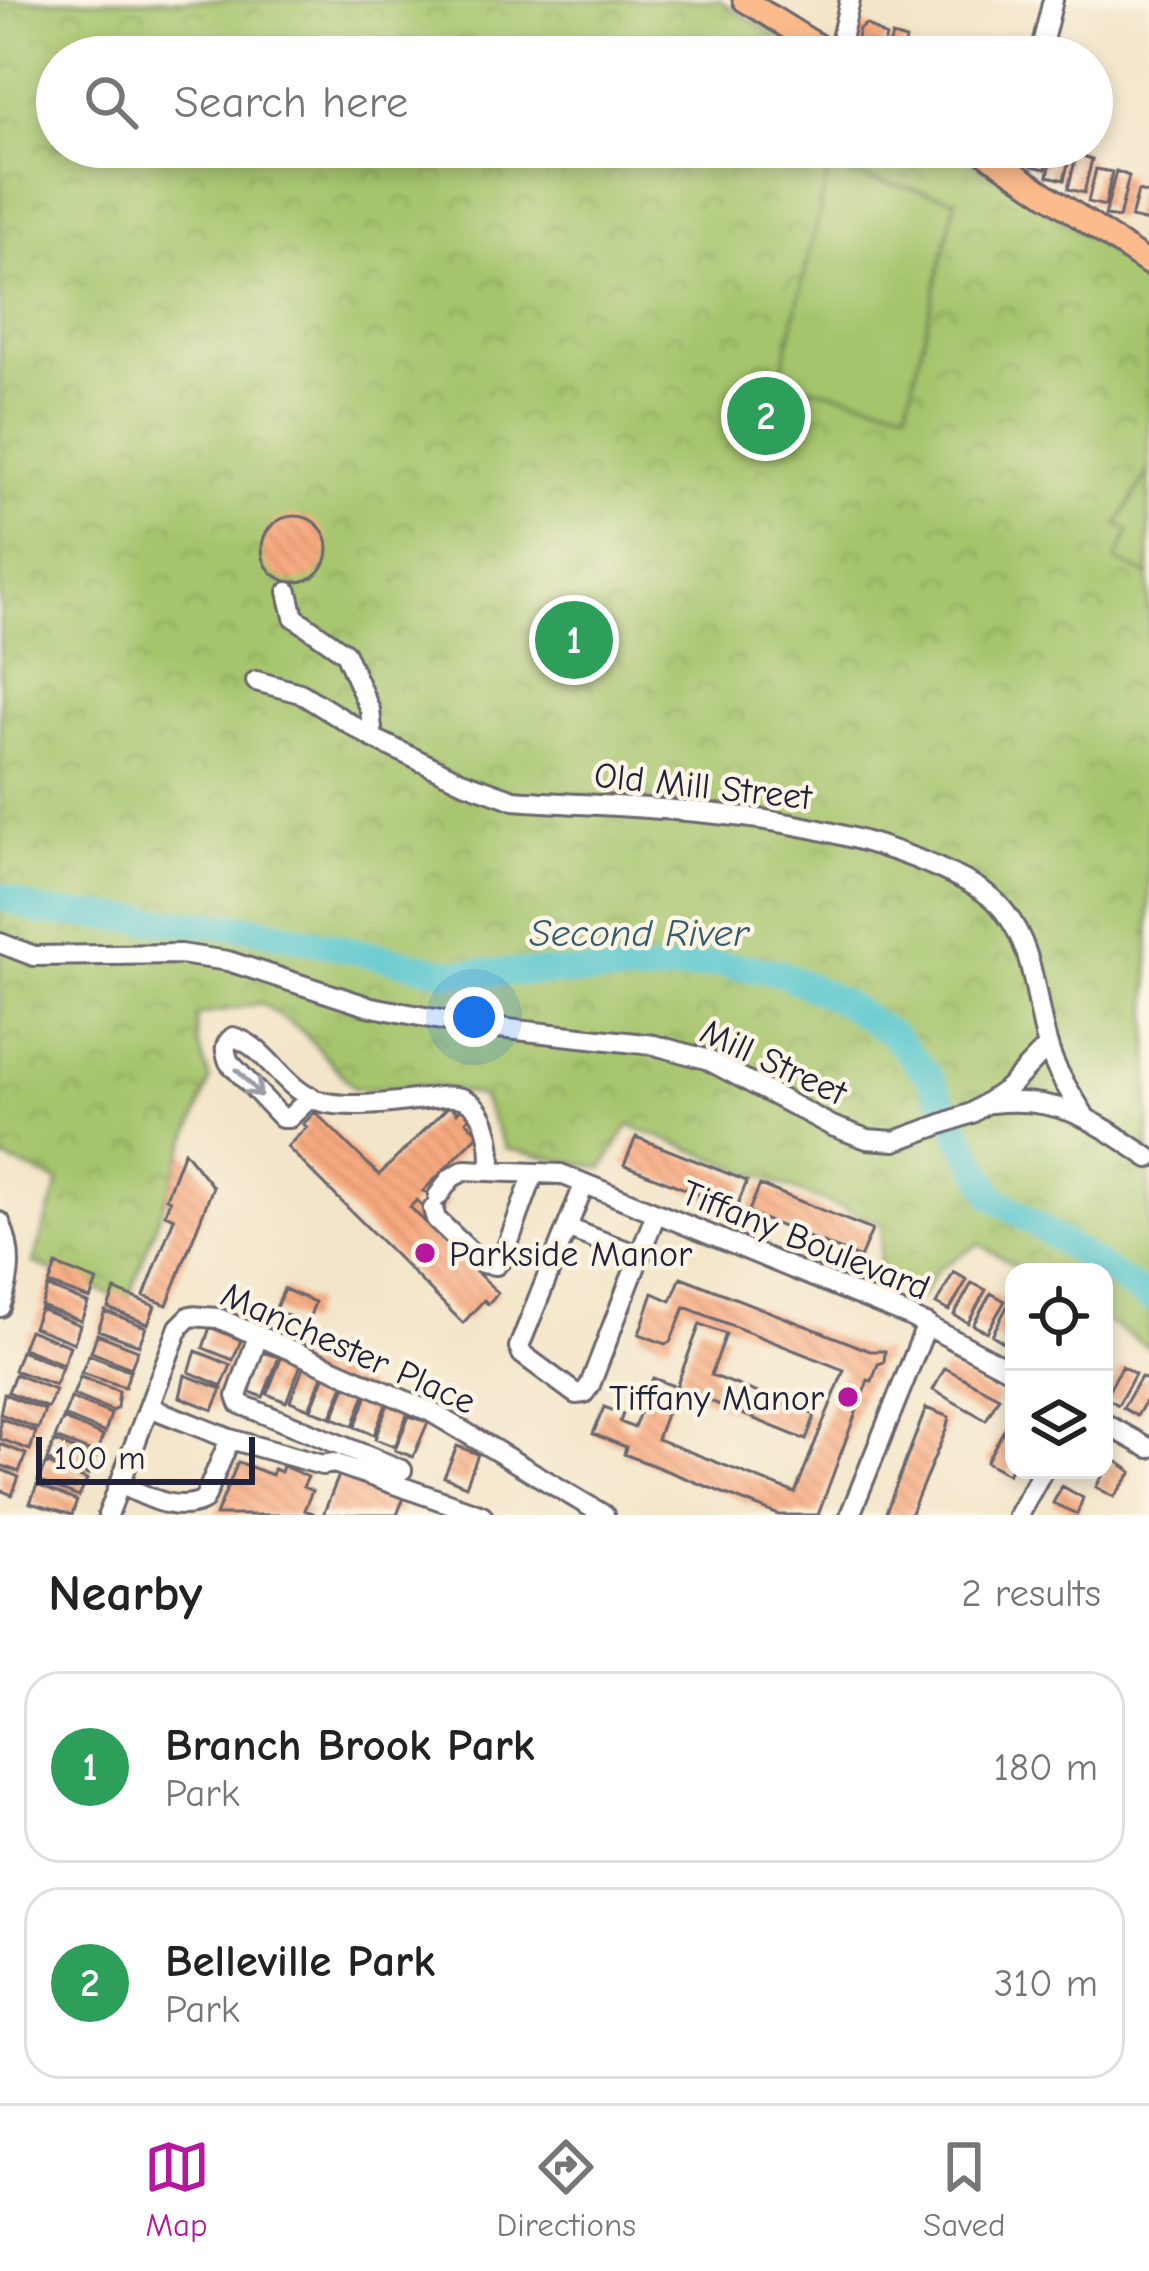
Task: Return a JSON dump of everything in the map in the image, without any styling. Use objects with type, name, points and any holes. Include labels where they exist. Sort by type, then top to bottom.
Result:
[{"type":"main road","points":[[744,0],[803,36]]},
{"type":"main road","points":[[1008,168],[1149,264]]},
{"type":"street","points":[[842,36],[850,0]]},
{"type":"street","points":[[1044,36],[1053,0]]},
{"type":"street","points":[[288,592],[294,617],[345,653],[370,710],[373,738]]},
{"type":"street","name":"Old Mill Street","points":[[256,681],[301,693],[373,738],[486,792],[514,800],[710,811],[782,821],[899,852],[963,879],[993,899],[1012,922],[1035,980],[1048,1046],[1063,1083],[1083,1113]]},
{"type":"street","name":"Mill Street","points":[[0,943],[34,956],[133,952],[212,959],[386,1010],[499,1029],[654,1045],[706,1059],[832,1126],[867,1138],[895,1141],[921,1135],[987,1103],[1028,1101],[1083,1113],[1149,1158]]},
{"type":"street","points":[[311,1097],[290,1118],[282,1118],[229,1062],[224,1051],[227,1042],[233,1037],[245,1040],[292,1087],[311,1097],[319,1102],[370,1105],[447,1096],[465,1100],[477,1110],[488,1132],[490,1171],[459,1172],[436,1203],[436,1219],[482,1263],[500,1262],[559,1178],[574,1208],[519,1347],[577,1394],[590,1385],[656,1213]]},
{"type":"street","points":[[987,1103],[1048,1046]]},
{"type":"street","name":"Tiffany Boulevard","points":[[490,1171],[559,1178],[656,1213],[927,1324],[1012,1371]]},
{"type":"street","points":[[0,1222],[11,1278],[0,1307]]},
{"type":"street","points":[[567,1228],[640,1256]]},
{"type":"street","name":"Manchester Place","points":[[108,1515],[179,1327],[190,1316],[218,1318],[431,1412],[604,1515]]},
{"type":"street","points":[[850,1515],[927,1324]]},
{"type":"street","points":[[258,1336],[237,1396],[240,1404],[402,1470]]},
{"type":"street","points":[[149,1407],[230,1438],[322,1465],[334,1463],[482,1515]]},
{"type":"street","points":[[1113,1428],[1149,1448]]},
{"type":"street","points":[[120,1484],[172,1505],[194,1504],[203,1499],[230,1438]]},
{"type":"street","points":[[1018,1515],[1038,1479]]},
{"type":"green space","points":[[0,0],[719,0],[776,36],[36,36],[36,168],[982,168],[1149,277],[1149,1348],[1113,1326],[1113,1263],[1011,1263],[979,1244],[938,1269],[919,1299],[879,1269],[882,1224],[629,1125],[603,1168],[506,1149],[481,1096],[435,1086],[355,1089],[302,1031],[261,1003],[197,1016],[198,1043],[210,1080],[127,1302],[33,1263],[59,1182],[0,1157]]},
{"type":"green space","points":[[829,170],[956,199],[907,409],[780,380]]},
{"type":"green space","points":[[1149,471],[1149,576],[1116,560],[1130,532],[1118,524]]},
{"type":"building","points":[[866,24],[884,36],[857,36]]},
{"type":"building","points":[[1050,168],[1067,168],[1064,180],[1048,176]]},
{"type":"building","points":[[1073,168],[1090,168],[1084,193],[1068,189]]},
{"type":"building","points":[[1096,169],[1112,172],[1105,206],[1088,202]]},
{"type":"building","points":[[1116,171],[1129,176],[1119,218],[1105,216]]},
{"type":"building","points":[[1138,191],[1149,194],[1148,222],[1131,218]]},
{"type":"building","points":[[295,516],[319,525],[328,549],[319,573],[295,582],[271,573],[262,549],[271,525]]},
{"type":"building","name":"Parkside Manor","points":[[450,1105],[470,1117],[466,1121],[479,1134],[423,1191],[447,1199],[444,1213],[417,1200],[410,1207],[498,1293],[488,1304],[484,1300],[463,1323],[287,1147],[315,1112],[379,1175]]},
{"type":"building","points":[[636,1137],[747,1181],[736,1209],[624,1165]]},
{"type":"building","points":[[184,1151],[213,1187],[167,1305],[144,1296],[174,1218],[165,1214],[170,1200],[166,1198]]},
{"type":"building","points":[[760,1185],[872,1230],[860,1258],[748,1213]]},
{"type":"building","points":[[56,1265],[97,1281],[90,1299],[49,1284]]},
{"type":"building","points":[[954,1272],[967,1280],[949,1311],[936,1304]]},
{"type":"building","name":"Tiffany Manor","points":[[681,1277],[870,1351],[885,1351],[884,1362],[878,1364],[872,1381],[868,1380],[818,1515],[779,1515],[624,1454],[626,1447],[593,1434],[604,1407],[623,1414],[620,1422],[634,1428],[653,1378],[676,1387],[657,1439],[795,1493],[844,1370],[685,1307],[670,1342],[639,1334],[653,1293],[671,1301]]},
{"type":"building","points":[[972,1283],[986,1290],[968,1323],[954,1315]]},
{"type":"building","points":[[48,1287],[88,1303],[81,1321],[41,1306]]},
{"type":"building","points":[[284,1289],[315,1302],[307,1324],[275,1310]]},
{"type":"building","points":[[115,1290],[155,1306],[148,1324],[108,1308]]},
{"type":"building","points":[[991,1293],[1005,1301],[987,1332],[973,1325]]},
{"type":"building","points":[[40,1309],[80,1325],[74,1343],[33,1327]]},
{"type":"building","points":[[105,1311],[146,1327],[139,1345],[98,1330]]},
{"type":"building","points":[[1005,1311],[1005,1343],[992,1335]]},
{"type":"building","points":[[700,1324],[726,1334],[711,1375],[815,1415],[806,1440],[676,1387]]},
{"type":"building","points":[[210,1327],[241,1340],[233,1360],[203,1348]]},
{"type":"building","points":[[29,1330],[70,1346],[63,1364],[22,1348]]},
{"type":"building","points":[[97,1334],[138,1350],[131,1368],[91,1352]]},
{"type":"building","points":[[21,1351],[62,1367],[55,1385],[14,1370]]},
{"type":"building","points":[[196,1351],[231,1365],[222,1386],[189,1372]]},
{"type":"building","points":[[261,1352],[279,1357],[263,1397],[245,1390]]},
{"type":"building","points":[[89,1355],[130,1371],[125,1387],[81,1373]]},
{"type":"building","points":[[282,1356],[302,1362],[286,1402],[267,1394]]},
{"type":"building","points":[[305,1364],[325,1369],[309,1409],[290,1401]]},
{"type":"building","points":[[1122,1366],[1135,1374],[1118,1405],[1113,1402],[1113,1382]]},
{"type":"building","points":[[945,1368],[999,1397],[986,1420],[933,1390]]},
{"type":"building","points":[[326,1372],[347,1377],[331,1417],[311,1410]]},
{"type":"building","points":[[15,1374],[55,1390],[48,1408],[8,1392]]},
{"type":"building","points":[[185,1375],[222,1389],[213,1410],[180,1397]]},
{"type":"building","points":[[80,1377],[119,1391],[117,1408],[113,1411],[73,1395]]},
{"type":"building","points":[[1141,1377],[1149,1381],[1149,1395],[1137,1416],[1123,1408]]},
{"type":"building","points":[[348,1381],[368,1386],[353,1426],[333,1418]]},
{"type":"building","points":[[369,1391],[389,1397],[374,1435],[355,1427]]},
{"type":"building","points":[[4,1394],[45,1410],[38,1429],[0,1414]]},
{"type":"building","points":[[71,1398],[111,1414],[105,1433],[64,1416]]},
{"type":"building","points":[[388,1404],[409,1409],[395,1447],[375,1439]]},
{"type":"building","points":[[926,1408],[949,1417],[946,1430],[910,1515],[885,1515]]},
{"type":"building","points":[[409,1416],[428,1422],[413,1457],[395,1450]]},
{"type":"building","points":[[0,1418],[36,1432],[30,1450],[0,1439]]},
{"type":"building","points":[[63,1419],[103,1436],[96,1454],[55,1438]]},
{"type":"building","points":[[1005,1428],[1005,1472],[986,1462]]},
{"type":"building","points":[[54,1441],[95,1458],[88,1475],[47,1460]]},
{"type":"building","points":[[0,1444],[26,1454],[19,1472],[0,1465]]},
{"type":"building","points":[[457,1446],[478,1454],[466,1486],[444,1477]]},
{"type":"building","points":[[1113,1459],[1132,1472],[1114,1497],[1096,1487],[1100,1479],[1113,1479]]},
{"type":"building","points":[[238,1462],[272,1475],[283,1466],[308,1477],[303,1487],[312,1491],[304,1510],[317,1515],[216,1515]]},
{"type":"building","points":[[46,1463],[87,1480],[79,1497],[38,1481]]},
{"type":"building","points":[[0,1469],[19,1477],[12,1495],[0,1490]]},
{"type":"building","points":[[340,1473],[404,1497],[397,1515],[323,1515]]},
{"type":"building","points":[[37,1485],[77,1501],[72,1515],[30,1503]]},
{"type":"building","points":[[1062,1486],[1083,1498],[1077,1514],[1053,1503]]},
{"type":"waterway","name":"Second River","points":[[0,896],[42,912],[254,928],[449,972],[643,973],[717,964],[778,972],[842,1002],[893,1035],[929,1076],[994,1197],[1149,1299]]},
{"type":"place","name":"Belleville Park","points":[[766,416]]},
{"type":"place","name":"Branch Brook Park","points":[[574,640]]},
{"type":"place","name":"Parkside Manor","points":[[425,1253]]},
{"type":"place","name":"Tiffany Manor","points":[[848,1397]]}]
